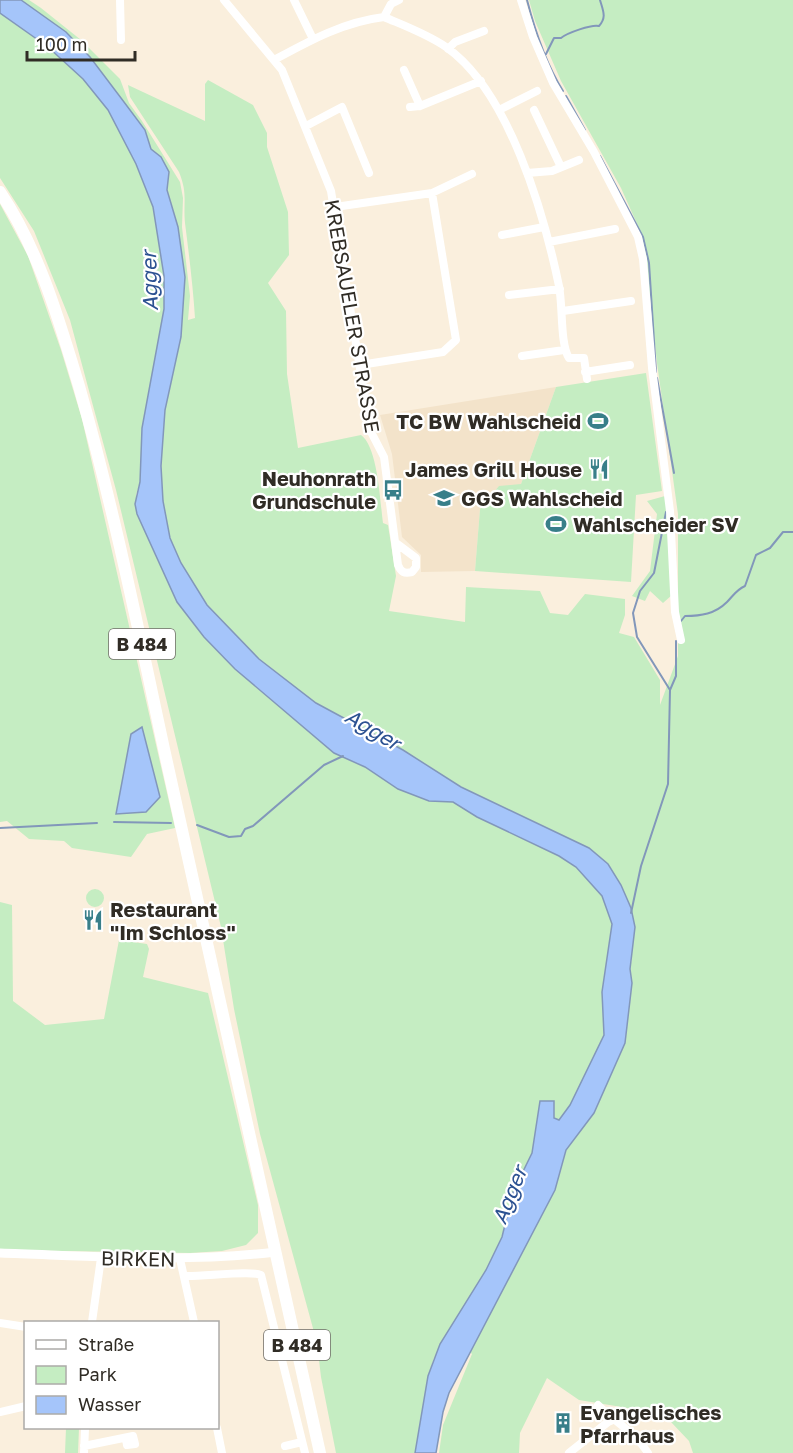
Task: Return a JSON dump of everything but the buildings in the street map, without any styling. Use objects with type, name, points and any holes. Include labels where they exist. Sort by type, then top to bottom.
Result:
[{"type":"main road","name":"B 484","points":[[0,192],[18,222],[40,271],[63,331],[90,425],[122,553],[320,1453]]},
{"type":"street","points":[[120,0],[121,40]]},
{"type":"street","name":"KREBSAUELER STRASSE","points":[[224,0],[282,70],[332,191],[370,430],[384,457],[396,543]]},
{"type":"street","points":[[294,0],[313,39]]},
{"type":"street","points":[[384,17],[391,4],[399,0]]},
{"type":"street","points":[[521,0],[533,37],[554,83],[594,152],[638,237],[643,259],[652,368],[670,511],[675,612],[681,640]]},
{"type":"street","points":[[274,60],[337,28],[363,20],[384,17],[417,31],[448,49],[481,81],[499,110],[527,173],[549,242],[560,289],[564,351],[569,358],[584,358],[586,375],[630,364]]},
{"type":"street","points":[[448,49],[455,42],[484,31]]},
{"type":"street","points":[[404,70],[420,106]]},
{"type":"street","points":[[410,107],[420,106],[481,81]]},
{"type":"street","points":[[499,110],[537,91]]},
{"type":"street","points":[[306,126],[342,107],[369,173]]},
{"type":"street","points":[[534,110],[561,166]]},
{"type":"street","points":[[527,173],[552,171],[579,160]]},
{"type":"street","points":[[335,207],[432,193],[472,174]]},
{"type":"street","points":[[360,365],[443,352],[456,340],[432,193]]},
{"type":"street","points":[[502,235],[544,227]]},
{"type":"street","points":[[549,242],[615,229]]},
{"type":"street","points":[[509,295],[560,289]]},
{"type":"street","points":[[563,311],[631,301]]},
{"type":"street","points":[[522,356],[564,351]]},
{"type":"street","name":"BIRKEN","points":[[0,1253],[101,1258],[180,1258],[276,1252]]},
{"type":"street","points":[[92,1321],[101,1258]]},
{"type":"street","points":[[180,1258],[194,1321]]},
{"type":"street","points":[[184,1276],[223,1276],[254,1272],[261,1275],[265,1282],[305,1453]]},
{"type":"street","points":[[0,1323],[24,1327]]},
{"type":"street","points":[[0,1412],[24,1406]]},
{"type":"street","points":[[598,1406],[625,1425],[648,1453]]},
{"type":"street","points":[[569,1453],[615,1419]]},
{"type":"street","points":[[85,1429],[84,1449],[126,1439]]},
{"type":"street","points":[[217,1429],[222,1453]]},
{"type":"street","points":[[285,1446],[302,1442]]},
{"type":"shaded area","name":"GGS Wahlscheid","points":[[556,387],[521,484],[480,509],[475,571],[421,572],[421,555],[402,537],[392,454],[380,415]]},
{"type":"green space","points":[[21,0],[29,0],[41,8],[81,40],[120,79],[129,103],[180,182],[183,198],[182,227],[190,296],[188,320],[195,318],[182,180],[130,97],[128,85],[205,121],[205,84],[208,80],[253,105],[267,133],[267,147],[288,212],[289,255],[268,283],[286,311],[287,374],[298,448],[361,435],[367,441],[375,463],[383,523],[388,525],[396,576],[389,611],[465,622],[466,587],[540,591],[550,613],[568,615],[585,594],[625,599],[625,615],[619,633],[634,637],[660,680],[660,705],[678,656],[678,514],[651,304],[638,226],[621,188],[561,81],[535,21],[529,0],[793,0],[793,1453],[693,1453],[689,1441],[671,1422],[658,1413],[579,1400],[547,1378],[520,1433],[519,1453],[439,1453],[443,1425],[472,1354],[470,1352],[555,1190],[566,1150],[594,1113],[625,1043],[632,983],[630,969],[632,957],[631,908],[608,864],[589,848],[461,787],[403,750],[316,703],[259,659],[207,605],[181,563],[170,538],[163,501],[161,466],[165,410],[181,337],[178,227],[167,190],[169,172],[161,157],[151,149],[145,130],[90,57],[66,32]]},
{"type":"green space","points":[[0,13],[48,47],[83,79],[108,110],[136,164],[153,207],[164,276],[164,309],[142,428],[140,482],[136,495],[153,550],[177,602],[204,637],[235,669],[334,753],[365,767],[398,789],[441,802],[453,802],[477,817],[559,856],[576,867],[602,896],[612,924],[602,992],[604,1035],[570,1105],[558,1121],[540,1101],[532,1153],[513,1192],[502,1237],[486,1270],[434,1358],[428,1376],[415,1453],[336,1453],[321,1377],[317,1343],[260,1134],[234,1009],[221,927],[116,490],[70,320],[34,231],[0,178]]},
{"type":"green space","points":[[0,204],[28,256],[82,419],[175,828],[147,834],[131,857],[72,848],[64,841],[29,839],[7,821],[0,822]]},
{"type":"green space","points":[[646,373],[662,491],[636,495],[631,582],[475,571],[480,509],[499,486],[521,484],[556,387]]},
{"type":"green space","points":[[665,496],[668,508],[672,595],[663,603],[650,591],[645,601],[632,596],[650,571],[657,514],[647,501]]},
{"type":"green space","points":[[95,889],[101,892],[104,898],[101,904],[95,907],[89,904],[86,898],[89,892]]},
{"type":"green space","points":[[0,902],[12,905],[13,1001],[45,1025],[104,1019],[119,940],[147,944],[149,949],[143,977],[208,993],[258,1205],[258,1233],[246,1245],[222,1251],[190,1253],[0,1250]]},
{"type":"green space","points":[[66,1429],[79,1429],[78,1453],[65,1453]]},
{"type":"water","points":[[0,0],[21,0],[66,32],[90,57],[145,130],[151,149],[161,157],[169,172],[167,190],[178,227],[185,277],[181,337],[165,410],[161,466],[163,501],[170,538],[181,563],[207,605],[259,659],[316,703],[403,750],[461,787],[589,848],[608,864],[631,908],[635,927],[630,969],[632,983],[625,1043],[594,1113],[566,1150],[555,1190],[449,1393],[443,1412],[436,1453],[415,1453],[428,1376],[440,1344],[486,1270],[502,1237],[513,1192],[532,1153],[540,1101],[554,1101],[554,1118],[559,1120],[570,1105],[604,1035],[602,992],[612,924],[602,896],[576,867],[559,856],[477,817],[453,802],[429,801],[398,789],[365,767],[334,753],[235,669],[204,637],[177,602],[137,514],[135,504],[140,482],[142,428],[164,309],[164,276],[153,207],[136,164],[108,110],[83,79],[48,47],[0,13]]},
{"type":"water","points":[[142,727],[160,797],[146,812],[116,814],[131,734]]},
{"type":"waterway","points":[[527,0],[551,70],[563,91]]},
{"type":"waterway","points":[[546,54],[554,38],[561,38],[585,28],[599,26],[604,17],[600,0]]},
{"type":"waterway","points":[[566,96],[585,130]]},
{"type":"waterway","points":[[600,156],[643,237],[649,263],[656,372]]},
{"type":"waterway","points":[[657,378],[674,473]]},
{"type":"waterway","points":[[631,913],[641,866],[668,784],[670,690],[637,637],[633,613],[640,591],[654,573],[666,512]]},
{"type":"waterway","points":[[681,621],[685,616],[708,614],[722,606],[745,586],[756,555],[770,548],[783,532],[793,532]]},
{"type":"waterway","points":[[670,690],[676,676],[676,641]]},
{"type":"waterway","points":[[197,825],[229,837],[241,836],[245,829],[253,826],[324,765],[343,756]]},
{"type":"waterway","points":[[114,822],[171,823]]},
{"type":"waterway","points":[[0,828],[97,823]]},
{"type":"place","name":"TC BW Wahlscheid","points":[[598,421]]},
{"type":"place","name":"James Grill House","points":[[599,469]]},
{"type":"place","name":"Neuhonrath Grundschule","points":[[393,490]]},
{"type":"place","name":"GGS Wahlscheid","points":[[444,498]]},
{"type":"place","name":"Wahlscheider SV","points":[[556,524]]},
{"type":"place","name":"Restaurant \"Im Schloss\"","points":[[93,920]]},
{"type":"place","name":"Evangelisches Pfarrhaus","points":[[563,1423]]},
{"type":"water label","name":"Agger","points":[[149,281]]},
{"type":"water label","name":"Agger","points":[[373,729]]},
{"type":"water label","name":"Agger","points":[[509,1195]]}]
